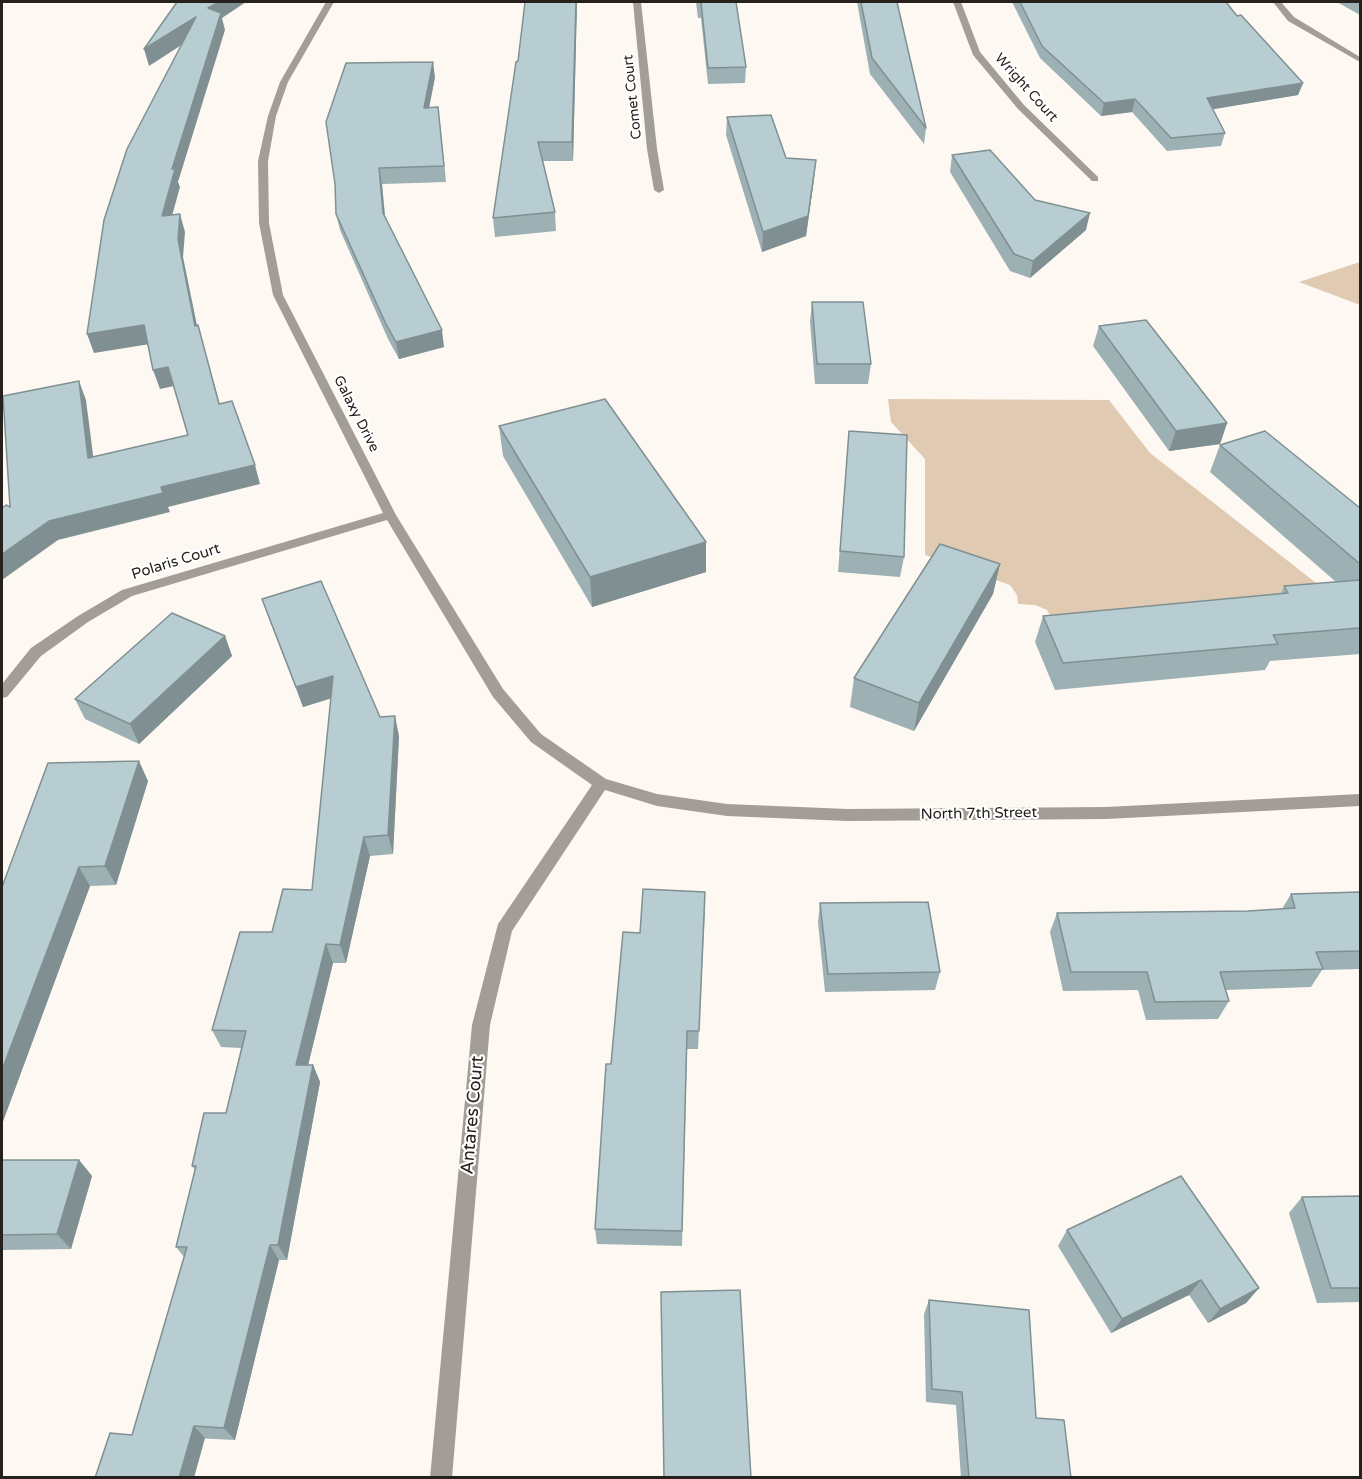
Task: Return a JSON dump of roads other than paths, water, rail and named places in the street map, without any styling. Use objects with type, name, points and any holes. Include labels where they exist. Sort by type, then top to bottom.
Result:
[{"type":"street","name":"Galaxy Drive","points":[[330,2],[284,82],[272,116],[263,161],[264,224],[278,295],[390,515],[498,693],[536,738],[601,783]]},
{"type":"street","name":"Comet Court","points":[[637,2],[652,149],[659,190]]},
{"type":"street","name":"Wright Court","points":[[957,2],[976,53],[1021,107],[1095,179]]},
{"type":"street","points":[[1277,2],[1291,19],[1360,60]]},
{"type":"street","name":"Polaris Court","points":[[2,693],[36,652],[83,619],[127,593],[390,515]]},
{"type":"street","name":"North 7th Street","points":[[601,783],[657,800],[727,810],[848,815],[1106,813],[1360,800]]},
{"type":"street","name":"Antares Court","points":[[441,1478],[481,1025],[504,929],[601,783]]}]
